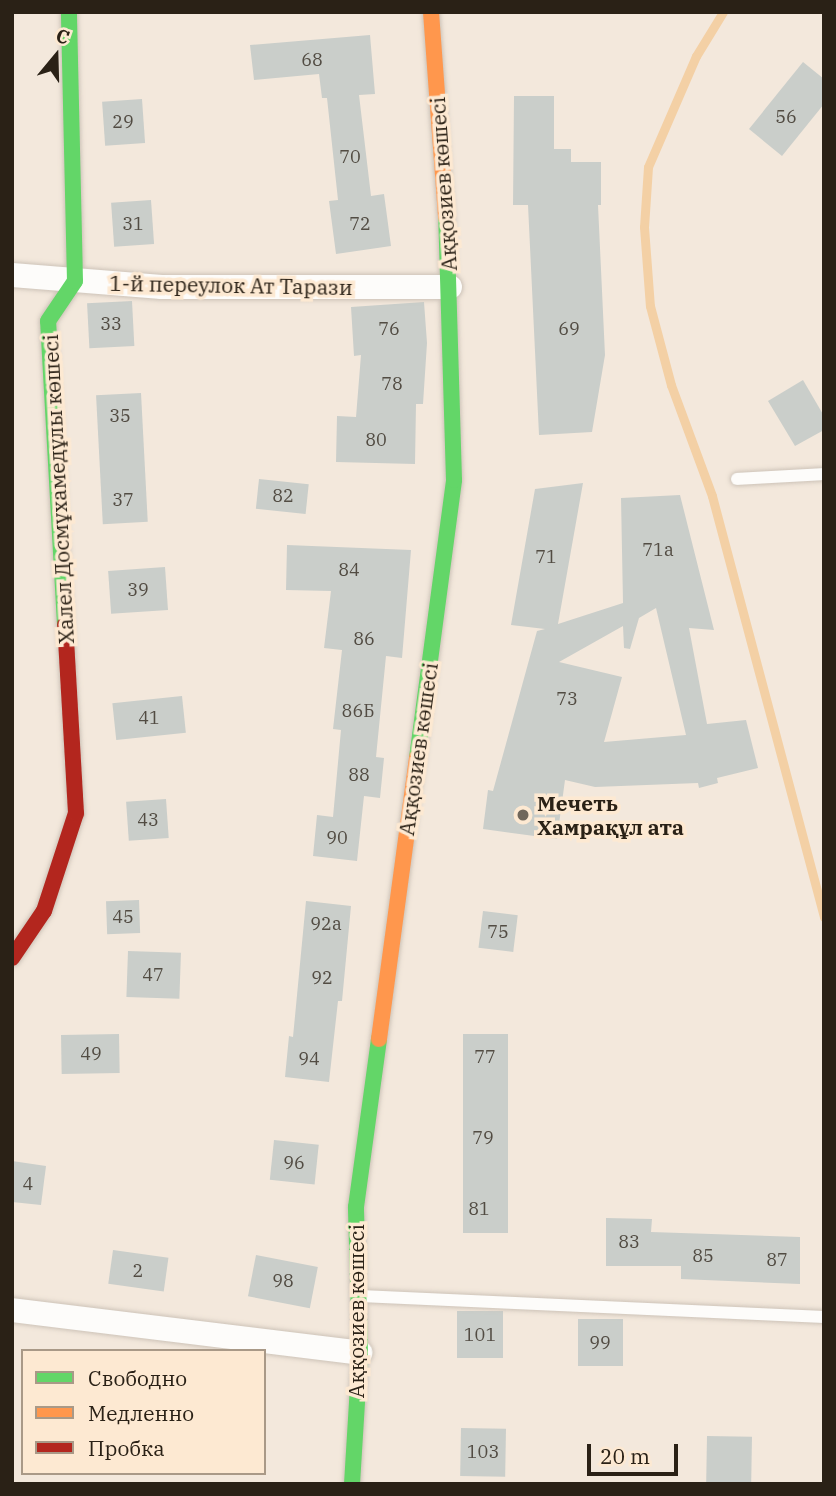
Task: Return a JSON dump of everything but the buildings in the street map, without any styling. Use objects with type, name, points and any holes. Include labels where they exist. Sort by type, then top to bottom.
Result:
[{"type":"main road","points":[[69,12],[75,281]]},
{"type":"main road","name":"Аққозиев көшесі","points":[[352,1484],[360,1353],[356,1207],[454,480],[450,287],[431,12]]},
{"type":"main road","name":"Халел Досмұхамедұлы көшесі","points":[[12,958],[44,911],[76,813],[48,321],[75,281]]},
{"type":"street","name":"1-й переулок Ат Тарази","points":[[12,275],[162,287],[450,287]]},
{"type":"street","points":[[12,1310],[360,1353]]},
{"type":"lane","points":[[737,479],[824,474]]},
{"type":"lane","points":[[357,1296],[824,1317]]},
{"type":"waterway","points":[[723,12],[696,56],[648,167],[644,227],[650,306],[671,385],[712,496],[824,917]]},
{"type":"traffic: fast","points":[[65,624],[48,321],[75,281],[69,12]]},
{"type":"traffic: fast","points":[[417,758],[454,480],[446,217]]},
{"type":"traffic: fast","points":[[352,1484],[360,1353],[356,1207],[379,1039]]},
{"type":"traffic: slow","points":[[431,12],[446,217]]},
{"type":"traffic: slow","points":[[379,1039],[417,758]]},
{"type":"traffic: jam","points":[[12,958],[44,911],[76,813],[65,624]]},
{"type":"place","name":"Мечеть Хамрақұл ата","points":[[523,815]]}]
